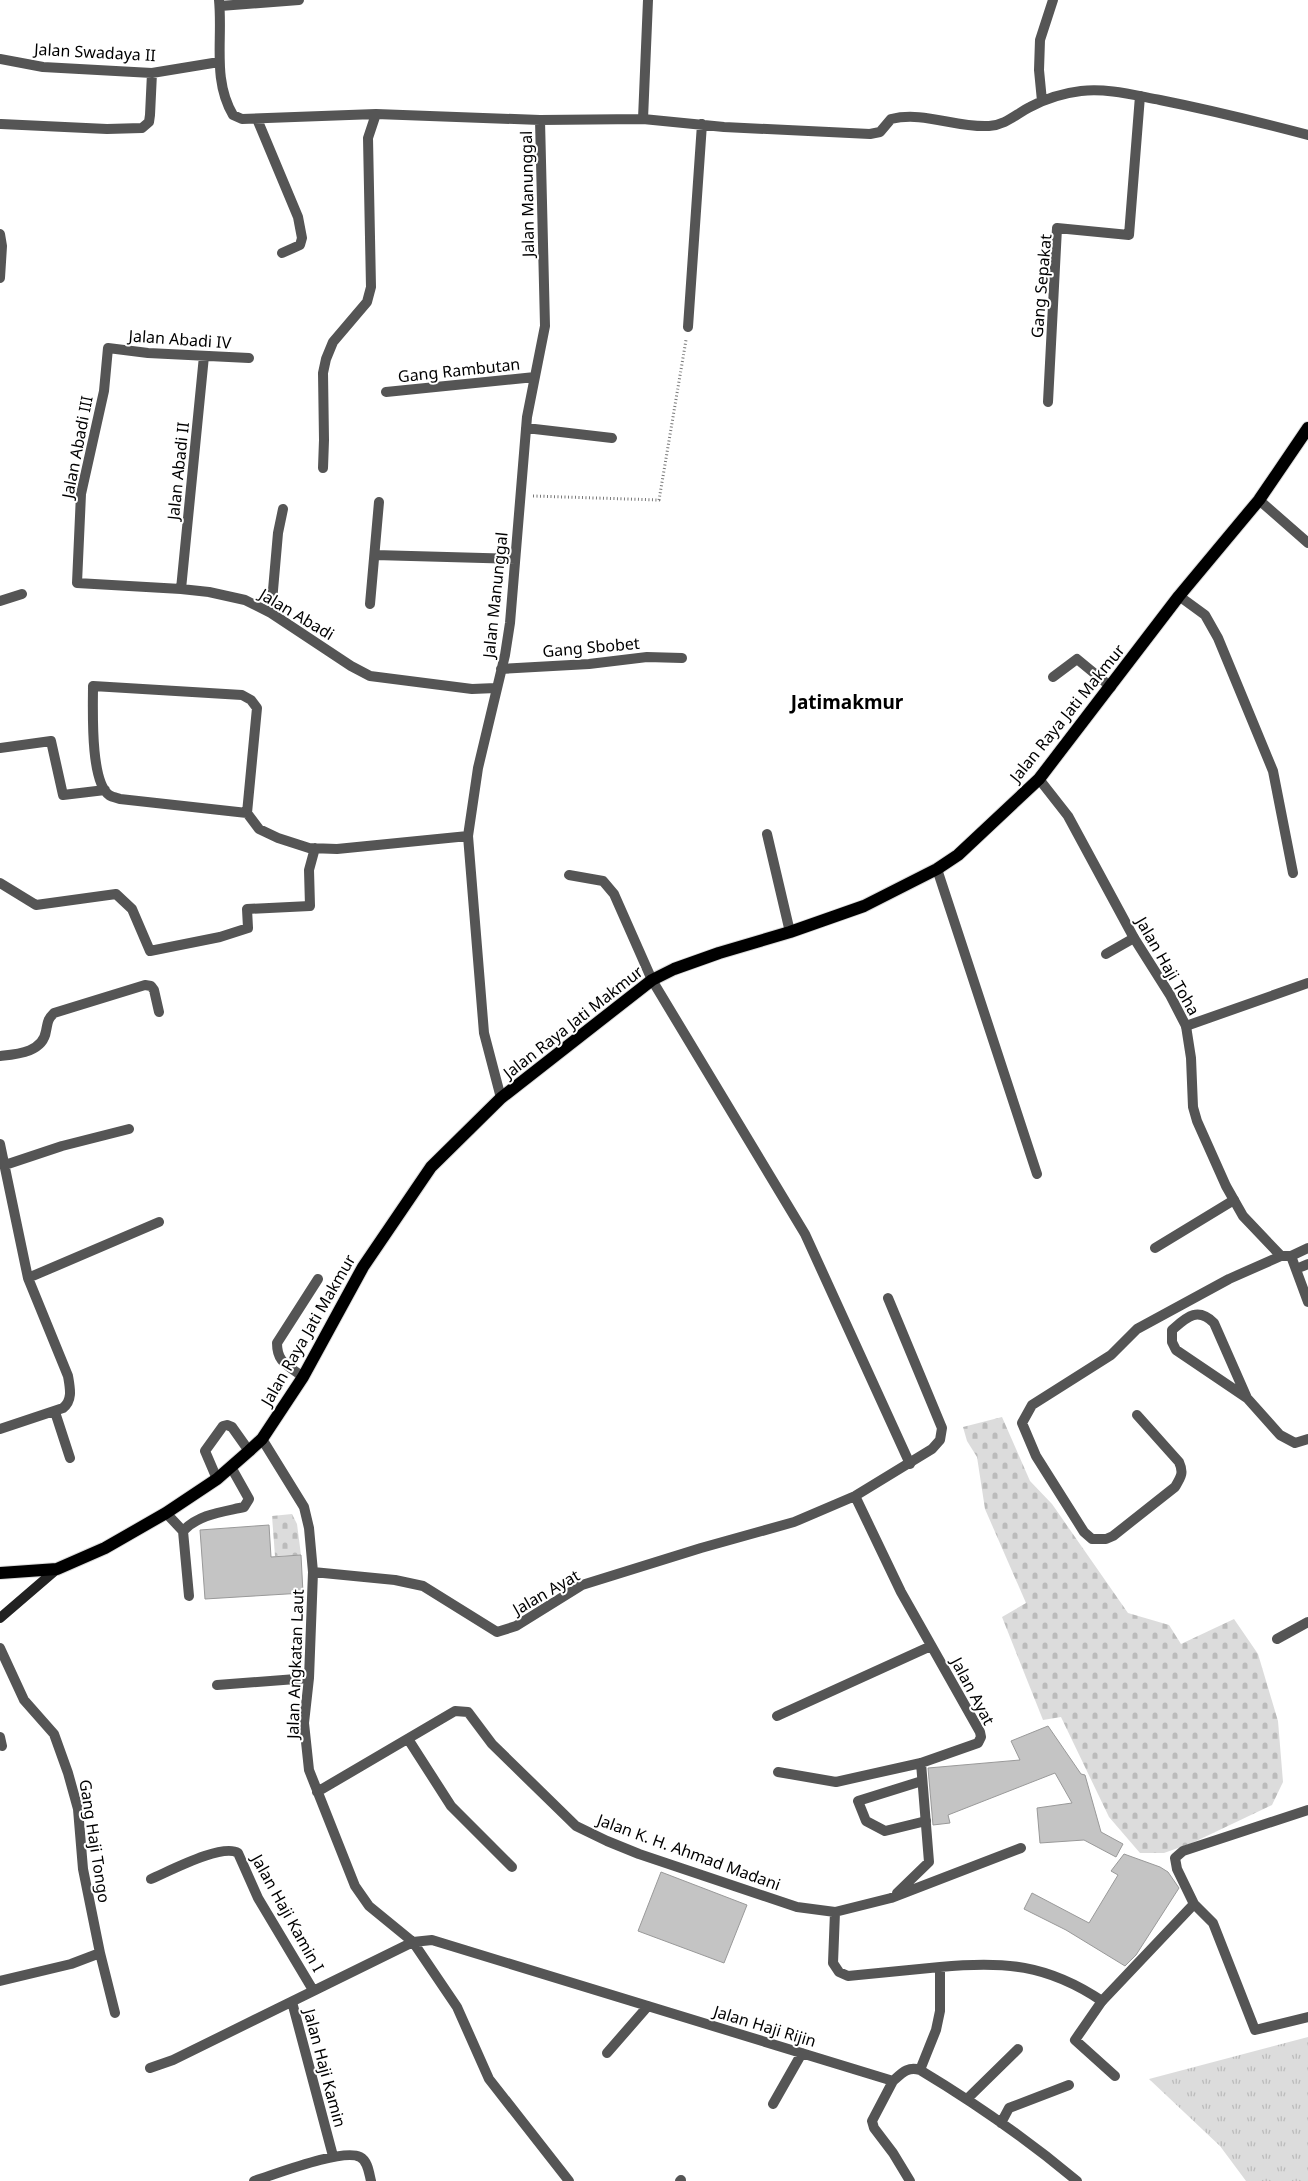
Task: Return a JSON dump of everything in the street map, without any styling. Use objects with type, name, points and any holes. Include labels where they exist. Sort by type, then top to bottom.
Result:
[{"type":"main road","name":"Jalan Raya Jati Makmur","points":[[0,1573],[57,1569],[105,1548],[166,1513],[216,1479],[249,1451],[262,1438],[303,1377],[363,1267],[431,1167],[501,1098],[652,980],[674,969],[719,953],[790,932],[864,906],[936,870],[958,855],[1039,779],[1179,596],[1259,500],[1308,428]]},
{"type":"main road","points":[[0,1618],[57,1569]]},
{"type":"street","points":[[300,0],[219,3],[219,62],[225,99],[232,115],[242,119],[376,114],[540,120],[643,119],[724,127],[870,134],[880,132],[891,118],[914,115],[936,120],[990,126],[1013,120],[1042,101],[1081,91],[1110,90],[1219,112],[1308,135]]},
{"type":"street","points":[[643,119],[648,0]]},
{"type":"street","points":[[1042,101],[1039,70],[1040,40],[1053,0]]},
{"type":"street","name":"Jalan Swadaya II","points":[[0,59],[43,67],[152,73],[219,62]]},
{"type":"street","points":[[1,124],[116,129],[142,128],[149,122],[152,73]]},
{"type":"street","name":"Gang Sepakat","points":[[1048,402],[1057,228],[1129,234],[1140,96]]},
{"type":"street","points":[[322,468],[324,440],[323,373],[326,359],[333,342],[367,302],[372,287],[368,138],[376,114]]},
{"type":"street","points":[[257,119],[298,217],[302,238],[300,245],[282,253]]},
{"type":"street","name":"Jalan Manunggal","points":[[501,1098],[484,1032],[468,836],[478,768],[496,688],[506,655],[526,428],[545,326],[540,120]]},
{"type":"street","points":[[688,327],[702,124]]},
{"type":"street","points":[[0,234],[2,246],[0,278]]},
{"type":"street","name":"Jalan Abadi IV","points":[[108,348],[148,353],[249,358]]},
{"type":"street","name":"Jalan Abadi III","points":[[77,583],[82,494],[104,391],[108,348]]},
{"type":"street","name":"Jalan Abadi II","points":[[181,589],[204,356]]},
{"type":"street","name":"Gang Rambutan","points":[[386,392],[536,377]]},
{"type":"street","points":[[526,428],[612,438]]},
{"type":"street","points":[[1259,500],[1308,543]]},
{"type":"street","points":[[370,604],[379,502]]},
{"type":"street","points":[[271,613],[278,533],[283,509]]},
{"type":"street","points":[[375,555],[515,559]]},
{"type":"street","name":"Jalan Abadi","points":[[77,583],[181,589],[209,592],[245,600],[271,613],[351,666],[370,676],[472,689],[496,688]]},
{"type":"street","points":[[0,600],[22,594]]},
{"type":"street","points":[[1179,596],[1205,615],[1225,655],[1273,771],[1293,873]]},
{"type":"street","name":"Gang Sbobet","points":[[501,669],[589,664],[647,657],[682,658]]},
{"type":"street","points":[[1053,677],[1077,659],[1111,687]]},
{"type":"street","points":[[247,813],[120,800],[109,795],[101,783],[94,749],[93,686],[242,695],[251,700],[257,708],[247,813],[259,829],[278,838],[315,848],[337,849],[468,836]]},
{"type":"street","points":[[0,748],[51,741],[63,795],[105,790]]},
{"type":"street","name":"Jalan Haji Toha","points":[[1039,779],[1068,816],[1134,938],[1170,995],[1186,1026],[1191,1058],[1193,1106],[1197,1121],[1234,1200],[1243,1216],[1286,1256]]},
{"type":"street","points":[[767,834],[790,932]]},
{"type":"street","points":[[0,883],[36,906],[116,894],[132,909],[150,951],[220,937],[248,928],[247,909],[310,906],[309,870],[315,848]]},
{"type":"street","points":[[936,870],[1037,1174]]},
{"type":"street","points":[[569,875],[603,881],[614,894],[652,980],[805,1234],[910,1464]]},
{"type":"street","points":[[1106,954],[1134,938]]},
{"type":"street","points":[[1186,1026],[1308,983]]},
{"type":"street","points":[[0,1056],[27,1051],[37,1047],[42,1043],[48,1020],[54,1013],[145,985],[151,986],[154,990],[159,1012]]},
{"type":"street","points":[[5,1165],[62,1146],[129,1129]]},
{"type":"street","points":[[0,1144],[28,1278],[68,1376],[70,1389],[68,1402],[55,1412],[0,1429]]},
{"type":"street","points":[[1155,1248],[1234,1200]]},
{"type":"street","points":[[28,1278],[159,1222]]},
{"type":"street","points":[[1137,1415],[1179,1462],[1182,1469],[1182,1477],[1175,1487],[1106,1539],[1092,1539],[1084,1532],[1036,1456],[1022,1423],[1032,1405],[1111,1355],[1137,1328],[1229,1279],[1308,1248]]},
{"type":"street","points":[[1286,1256],[1296,1269],[1308,1302]]},
{"type":"street","points":[[1296,1269],[1308,1264]]},
{"type":"street","points":[[303,1377],[280,1359],[277,1354],[276,1343],[318,1279]]},
{"type":"street","name":"Jalan Ayat","points":[[313,1572],[395,1580],[423,1586],[497,1632],[516,1626],[582,1585],[701,1548],[794,1522],[855,1496],[932,1449],[940,1440],[942,1428],[888,1298]]},
{"type":"street","points":[[1247,1398],[1214,1323],[1207,1316],[1195,1314],[1186,1318],[1172,1330],[1172,1342],[1176,1350],[1247,1398],[1280,1435],[1296,1443],[1307,1442]]},
{"type":"street","points":[[55,1412],[70,1458]]},
{"type":"street","points":[[216,1479],[205,1451],[223,1426],[228,1425],[232,1427],[249,1451]]},
{"type":"street","name":"Jalan Angkatan Laut","points":[[262,1438],[304,1507],[309,1528],[313,1572],[309,1678],[304,1723],[309,1770],[355,1886],[369,1906],[413,1942],[457,2007],[489,2079],[569,2181]]},
{"type":"street","points":[[183,1531],[203,1517],[244,1508],[249,1499],[231,1467]]},
{"type":"street","name":"Jalan Ayat","points":[[778,1772],[836,1782],[921,1763],[978,1742],[981,1737],[980,1732],[901,1592],[855,1496]]},
{"type":"street","points":[[166,1513],[183,1531],[189,1596]]},
{"type":"street","points":[[1277,1639],[1308,1622]]},
{"type":"street","points":[[777,1716],[931,1646]]},
{"type":"street","name":"Gang Haji Tongo","points":[[0,1648],[24,1700],[54,1734],[68,1773],[78,1809],[82,1868],[115,2012]]},
{"type":"street","points":[[217,1685],[309,1678]]},
{"type":"street","name":"Jalan K. H. Ahmad Madani","points":[[317,1792],[455,1712],[468,1712],[492,1744],[576,1826],[639,1854],[788,1904],[835,1912],[890,1898],[1021,1848]]},
{"type":"street","points":[[408,1739],[451,1806],[512,1867]]},
{"type":"street","points":[[890,1898],[929,1862],[921,1763]]},
{"type":"street","points":[[922,1781],[858,1801],[866,1821],[885,1832],[926,1821]]},
{"type":"street","points":[[1308,1810],[1183,1851],[1175,1858],[1177,1869],[1194,1904],[1213,1923],[1255,2030],[1308,2016]]},
{"type":"street","name":"Jalan Haji Kamin I","points":[[151,1879],[205,1856],[228,1851],[238,1853],[258,1898],[313,1990]]},
{"type":"street","points":[[1115,2076],[1075,2040],[1102,2001],[1194,1904]]},
{"type":"street","points":[[835,1912],[833,1963],[839,1972],[848,1976],[940,1967],[1003,1964],[1031,1969],[1078,1985],[1102,2001]]},
{"type":"street","name":"Jalan Haji Rijin","points":[[413,1942],[432,1940],[893,2081]]},
{"type":"street","name":"Jalan Haji Kamin","points":[[333,2156],[292,2002],[413,1942]]},
{"type":"street","points":[[0,1981],[71,1964],[100,1953]]},
{"type":"street","points":[[920,2070],[936,2030],[940,2011],[940,1967]]},
{"type":"street","points":[[150,2068],[172,2060],[292,2002]]},
{"type":"street","points":[[607,2053],[648,2006]]},
{"type":"street","points":[[968,2099],[1018,2049]]},
{"type":"street","points":[[773,2104],[802,2053]]},
{"type":"street","points":[[910,2181],[893,2153],[874,2128],[872,2121],[893,2081],[905,2070],[913,2068],[920,2070],[968,2099],[1077,2181]]},
{"type":"street","points":[[1001,2123],[1009,2108],[1070,2085]]},
{"type":"street","points":[[254,2181],[333,2156],[362,2157],[367,2165],[371,2181]]},
{"type":"path","points":[[520,496],[659,500],[688,327]]},
{"type":"green space","points":[[1002,1417],[1030,1481],[1052,1504],[1128,1613],[1169,1625],[1181,1644],[1234,1619],[1258,1654],[1278,1721],[1283,1782],[1272,1805],[1192,1843],[1164,1853],[1140,1853],[1109,1817],[1061,1717],[1043,1720],[1002,1617],[1026,1603],[985,1509],[977,1457],[967,1441],[963,1427]]},
{"type":"green space","points":[[292,1514],[297,1524],[301,1555],[275,1556],[272,1516]]},
{"type":"green space","points":[[1308,2037],[1308,2181],[1246,2181],[1220,2146],[1149,2079]]},
{"type":"building","points":[[269,1525],[271,1557],[301,1555],[303,1593],[205,1599],[200,1530]]},
{"type":"building","points":[[1048,1726],[1081,1774],[1085,1775],[1101,1832],[1123,1844],[1116,1857],[1084,1840],[1040,1843],[1037,1808],[1072,1803],[1055,1773],[948,1815],[950,1823],[933,1825],[928,1768],[1020,1760],[1011,1741]]},
{"type":"building","points":[[1124,1854],[1160,1867],[1168,1872],[1179,1888],[1136,1955],[1125,1966],[1066,1930],[1024,1909],[1032,1893],[1089,1923],[1118,1875],[1111,1871]]},
{"type":"building","points":[[661,1872],[747,1905],[724,1963],[638,1931]]},
{"type":"district","name":"Jatimakmur","points":[[847,702]]}]
